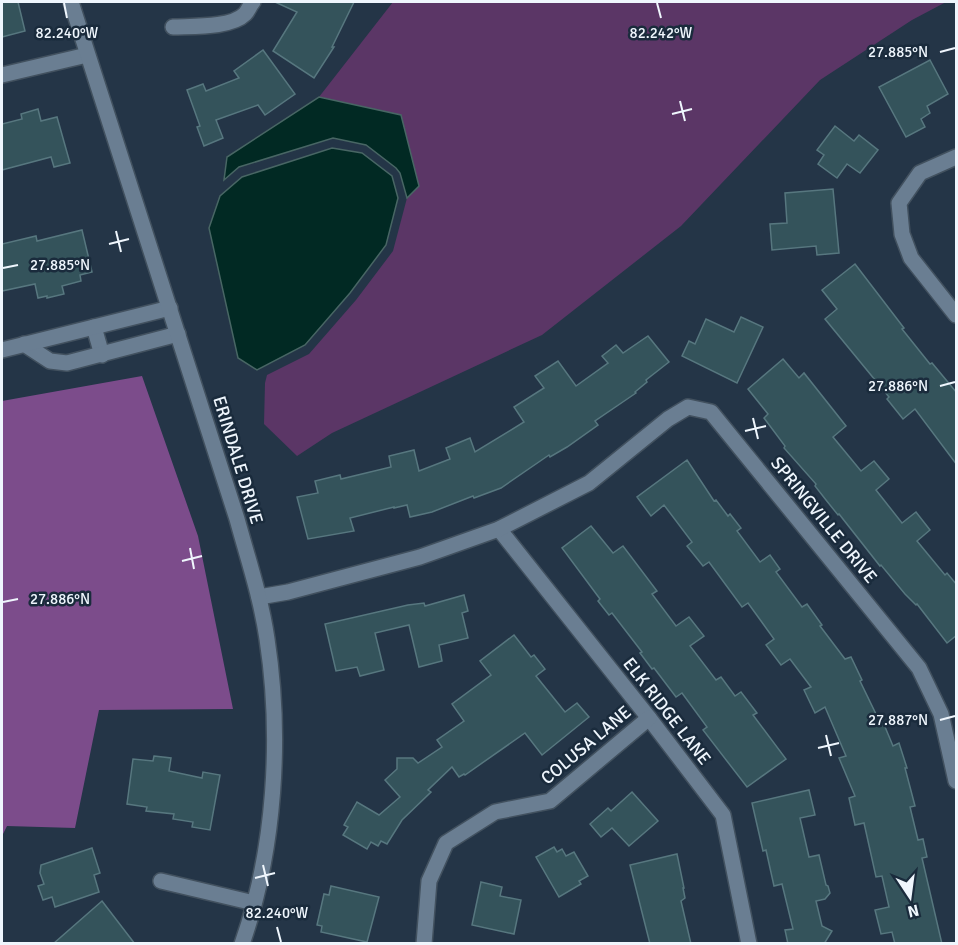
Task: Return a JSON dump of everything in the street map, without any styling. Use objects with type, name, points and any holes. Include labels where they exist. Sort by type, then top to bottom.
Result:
[{"type":"street","name":"ERINDALE DRIVE","points":[[71,2],[237,519],[259,597],[267,639],[274,730],[270,815],[254,903],[243,944]]},
{"type":"street","points":[[173,27],[225,24],[245,14],[253,2]]},
{"type":"street","points":[[2,75],[87,55]]},
{"type":"street","points":[[957,157],[920,173],[899,204],[902,234],[911,258],[957,315]]},
{"type":"street","points":[[2,350],[170,308]]},
{"type":"street","points":[[94,327],[102,355]]},
{"type":"street","points":[[24,344],[43,357],[59,362],[75,362],[178,334]]},
{"type":"street","name":"SPRINGVILLE DRIVE","points":[[259,597],[288,592],[420,557],[499,529],[588,483],[668,418],[688,407],[711,412],[919,668],[941,714],[957,781]]},
{"type":"street","name":"ELK RIDGE LANE","points":[[499,529],[723,815],[749,944]]},
{"type":"street","name":"COLUSA LANE","points":[[424,944],[429,881],[446,843],[495,812],[550,801],[649,718]]},
{"type":"street","points":[[161,880],[254,903]]},
{"type":"shaded area","points":[[393,2],[946,2],[912,20],[820,80],[681,226],[542,335],[332,433],[297,456],[264,424],[267,375],[309,354],[356,300],[393,251],[407,198],[418,186],[401,115],[319,97]]},
{"type":"shaded area","points":[[319,97],[401,115],[419,186],[407,198],[400,173],[396,168],[366,145],[333,138],[239,167],[224,180],[227,157]]},
{"type":"shaded area","points":[[332,148],[362,153],[392,176],[398,198],[386,245],[350,293],[305,345],[257,370],[238,358],[209,228],[220,196],[242,177]]},
{"type":"shaded area","points":[[142,376],[198,536],[233,709],[99,710],[75,828],[7,826],[2,836],[2,401]]},
{"type":"building","points":[[2,2],[18,2],[25,31],[2,37]]},
{"type":"building","points":[[275,2],[354,2],[332,47],[334,47],[314,78],[273,51],[297,12]]},
{"type":"building","points":[[263,50],[295,94],[265,115],[258,105],[216,120],[223,138],[204,146],[197,127],[200,126],[187,90],[203,84],[206,91],[239,78],[234,71]]},
{"type":"building","points":[[930,60],[948,94],[927,106],[930,113],[921,119],[925,127],[906,137],[879,87]]},
{"type":"building","points":[[38,109],[41,121],[57,117],[70,163],[54,167],[51,157],[2,170],[2,124],[22,119],[21,114]]},
{"type":"building","points":[[835,126],[854,141],[859,135],[878,150],[860,173],[847,164],[837,178],[818,164],[824,155],[817,150]]},
{"type":"building","points":[[833,189],[839,253],[817,255],[816,246],[772,250],[770,224],[787,223],[785,193]]},
{"type":"building","points":[[82,230],[92,272],[80,275],[81,281],[62,286],[64,294],[38,298],[35,284],[2,291],[2,244],[36,236],[37,241]]},
{"type":"building","points":[[855,264],[904,328],[902,329],[957,393],[957,465],[915,409],[903,419],[887,399],[889,397],[825,319],[837,309],[822,290]]},
{"type":"building","points":[[741,317],[763,327],[737,383],[682,356],[689,341],[695,344],[706,319],[734,332]]},
{"type":"building","points":[[648,336],[669,362],[646,380],[647,382],[636,393],[595,421],[598,425],[501,488],[432,512],[410,517],[407,505],[350,518],[354,531],[308,539],[297,497],[318,493],[315,481],[340,475],[341,479],[391,467],[389,456],[414,450],[419,471],[450,459],[446,448],[470,438],[475,452],[524,422],[514,407],[544,388],[535,376],[558,361],[576,386],[608,363],[602,356],[616,345],[623,353]]},
{"type":"building","points":[[783,359],[799,378],[804,373],[846,426],[833,437],[861,471],[874,461],[889,479],[876,490],[902,523],[916,512],[930,530],[917,541],[945,575],[947,573],[957,585],[957,635],[947,643],[917,604],[880,566],[838,515],[815,486],[816,484],[784,448],[785,446],[764,418],[768,414],[748,389]]},
{"type":"building","points":[[687,460],[714,501],[716,500],[728,516],[730,514],[741,528],[737,531],[760,562],[770,555],[780,569],[776,572],[802,607],[807,604],[822,625],[820,626],[845,659],[851,657],[862,680],[860,681],[877,716],[880,715],[893,746],[899,743],[915,806],[910,807],[918,840],[923,839],[927,857],[922,858],[942,944],[895,944],[892,932],[881,934],[875,910],[889,907],[882,876],[876,877],[864,823],[855,825],[849,798],[855,796],[839,758],[846,756],[825,707],[815,713],[804,690],[811,687],[790,659],[781,665],[766,645],[774,639],[748,603],[742,607],[709,562],[703,566],[687,546],[692,542],[664,505],[651,516],[637,497]]},
{"type":"building","points":[[591,526],[613,553],[623,546],[657,591],[652,594],[676,626],[689,617],[704,636],[690,646],[716,680],[721,677],[735,696],[741,692],[757,713],[753,715],[786,759],[747,787],[703,730],[707,727],[682,693],[676,697],[654,668],[652,669],[612,613],[609,615],[598,601],[600,599],[562,548]]},
{"type":"building","points":[[464,595],[468,611],[462,613],[468,638],[439,645],[442,661],[419,667],[409,625],[375,633],[384,670],[360,676],[357,667],[336,671],[325,624],[408,605],[424,603],[425,606]]},
{"type":"building","points":[[514,635],[531,657],[534,655],[545,669],[536,676],[565,712],[577,703],[589,717],[542,755],[525,733],[465,775],[459,777],[452,767],[428,790],[431,792],[402,820],[387,844],[381,841],[378,846],[371,842],[367,849],[343,835],[348,827],[344,825],[357,802],[379,815],[400,797],[385,780],[397,769],[397,758],[413,758],[418,763],[442,747],[437,740],[464,721],[452,704],[491,675],[480,661]]},
{"type":"building","points":[[154,756],[171,758],[169,771],[202,778],[203,772],[220,775],[210,830],[192,827],[193,822],[173,819],[174,814],[146,811],[147,807],[127,804],[133,759],[153,761]]},
{"type":"building","points":[[809,790],[815,815],[800,818],[809,857],[819,855],[830,893],[825,899],[816,901],[822,926],[832,931],[824,944],[788,944],[785,930],[793,929],[782,884],[774,886],[752,803]]},
{"type":"building","points":[[632,792],[658,821],[629,846],[612,828],[601,837],[590,824],[608,808],[611,811]]},
{"type":"building","points":[[554,847],[557,852],[562,849],[566,856],[574,852],[588,876],[579,881],[581,884],[559,897],[536,857]]},
{"type":"building","points":[[92,848],[100,873],[94,875],[99,892],[55,907],[52,897],[43,900],[38,886],[44,884],[40,873],[41,865]]},
{"type":"building","points":[[677,854],[685,898],[681,901],[691,944],[650,944],[630,865]]},
{"type":"building","points":[[481,882],[502,887],[500,896],[521,900],[514,934],[472,925]]},
{"type":"building","points":[[331,886],[379,897],[367,942],[321,932],[322,926],[317,925],[324,894],[329,895]]},
{"type":"building","points":[[102,901],[135,944],[53,944]]}]
